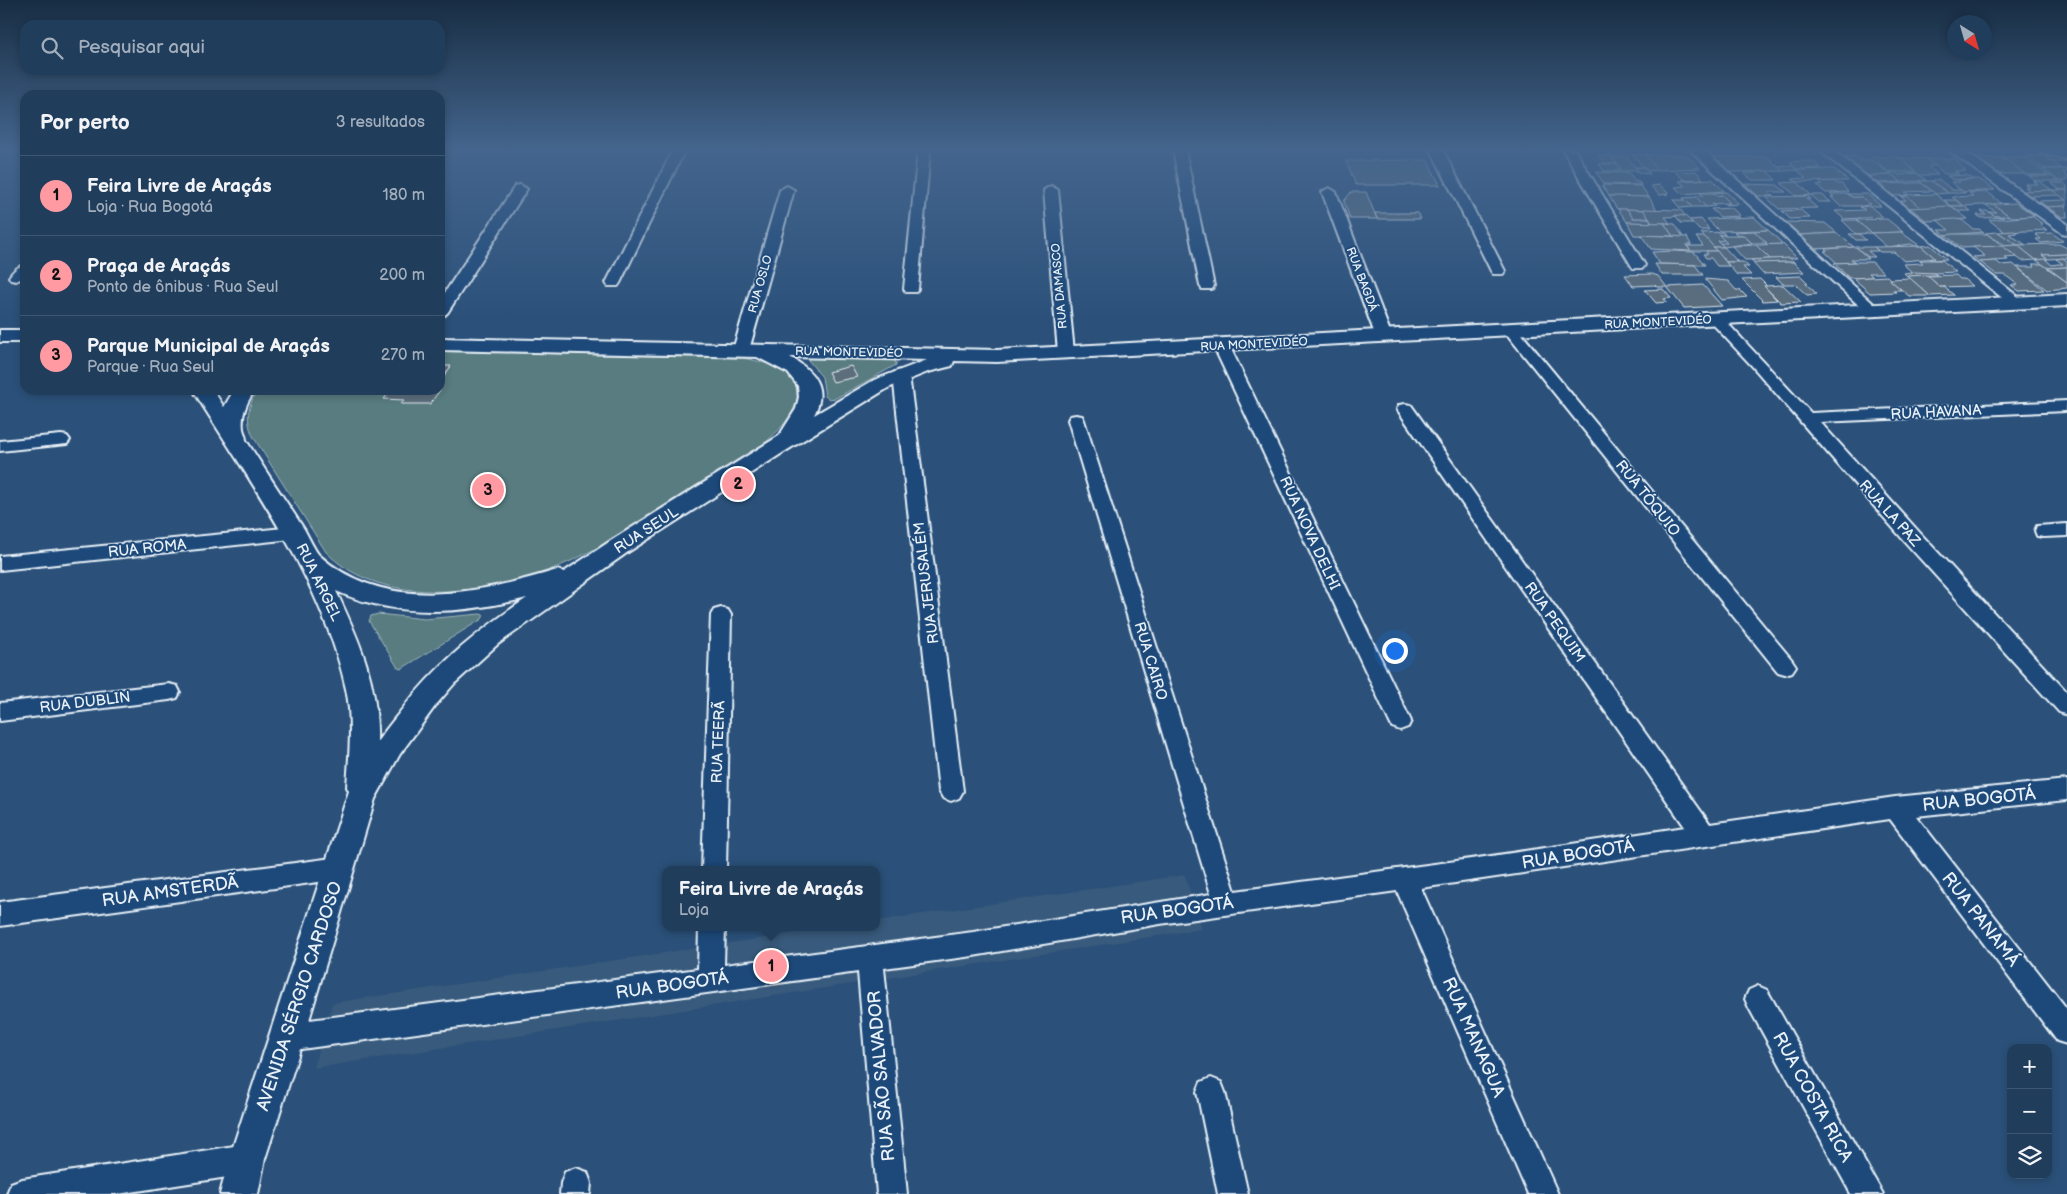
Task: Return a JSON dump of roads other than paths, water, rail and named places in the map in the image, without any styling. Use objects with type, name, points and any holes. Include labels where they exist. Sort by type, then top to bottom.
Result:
[{"type":"street","points":[[445,304],[509,206]]},
{"type":"street","points":[[613,283],[651,206]]},
{"type":"street","name":"RUA OSLO","points":[[741,350],[782,206]]},
{"type":"street","points":[[911,289],[919,206]]},
{"type":"street","name":"RUA DAMASCO","points":[[1052,206],[1066,352]]},
{"type":"street","points":[[1190,206],[1207,286]]},
{"type":"street","name":"RUA BAGDÁ","points":[[1334,206],[1384,338]]},
{"type":"street","points":[[1465,206],[1498,271]]},
{"type":"street","points":[[1602,206],[1638,265]]},
{"type":"street","points":[[1757,206],[1871,309]]},
{"type":"street","points":[[1895,206],[2016,302]]},
{"type":"street","points":[[2033,206],[2067,230]]},
{"type":"street","name":"RUA MONTEVIDÉO","points":[[445,344],[997,356],[1384,338],[1871,309],[2067,300]]},
{"type":"street","name":"RUA LA PAZ","points":[[1715,318],[2063,697]]},
{"type":"street","name":"RUA TÓQUIO","points":[[1511,330],[1785,666]]},
{"type":"street","points":[[0,336],[20,336]]},
{"type":"street","name":"RUA NOVA DELHI","points":[[1221,345],[1400,721]]},
{"type":"street","points":[[741,350],[762,354],[786,363],[803,375],[808,384],[810,394],[806,413],[794,430],[776,447]]},
{"type":"street","name":"RUA SEUL","points":[[361,797],[402,729],[445,676],[512,619],[620,546],[776,447],[875,388],[900,376],[939,363],[997,356]]},
{"type":"street","name":"RUA JERUSALÉM","points":[[900,376],[951,791]]},
{"type":"street","name":"RUA ARGEL","points":[[207,395],[299,540],[337,617],[354,664],[360,690],[364,723],[361,797]]},
{"type":"street","points":[[239,443],[233,430],[232,414],[241,395]]},
{"type":"street","name":"RUA HAVANA","points":[[1806,418],[2066,406]]},
{"type":"street","name":"RUA PEQUIM","points":[[1406,409],[1705,836]]},
{"type":"street","name":"RUA CAIRO","points":[[1076,420],[1226,902]]},
{"type":"street","points":[[0,446],[61,440]]},
{"type":"street","points":[[2044,531],[2067,530]]},
{"type":"street","points":[[299,540],[321,571],[351,589],[392,600],[431,603],[468,600],[524,590],[576,571],[620,546]]},
{"type":"street","name":"RUA ROMA","points":[[0,563],[299,540]]},
{"type":"street","name":"RUA TEERÃ","points":[[714,866],[721,615]]},
{"type":"street","name":"RUA DUBLIN","points":[[0,712],[169,692]]},
{"type":"street","name":"RUA BOGOTÁ","points":[[288,1037],[973,944],[990,939],[1226,902],[1404,880],[1895,807],[2067,790]]},
{"type":"street","name":"AVENIDA SÉRGIO CARDOSO","points":[[239,1194],[247,1159],[288,1037],[361,797]]},
{"type":"street","name":"RUA PANAMÁ","points":[[1895,807],[2067,1031]]},
{"type":"street","name":"RUA AMSTERDÃ","points":[[0,914],[340,868]]},
{"type":"street","name":"RUA MANAGUA","points":[[1404,880],[1543,1194]]},
{"type":"street","points":[[711,979],[712,931]]},
{"type":"street","name":"RUA SÃO SALVADOR","points":[[870,958],[892,1194]]},
{"type":"street","name":"RUA COSTA RICA","points":[[1758,999],[1868,1194]]},
{"type":"street","points":[[1211,1092],[1233,1194]]},
{"type":"street","points":[[22,1194],[247,1159]]},
{"type":"place","name":"Praça de Araçás","points":[[738,484]]},
{"type":"place","name":"Parque Municipal de Araçás","points":[[488,490]]},
{"type":"place","name":"Feira Livre de Araçás","points":[[771,966]]}]
